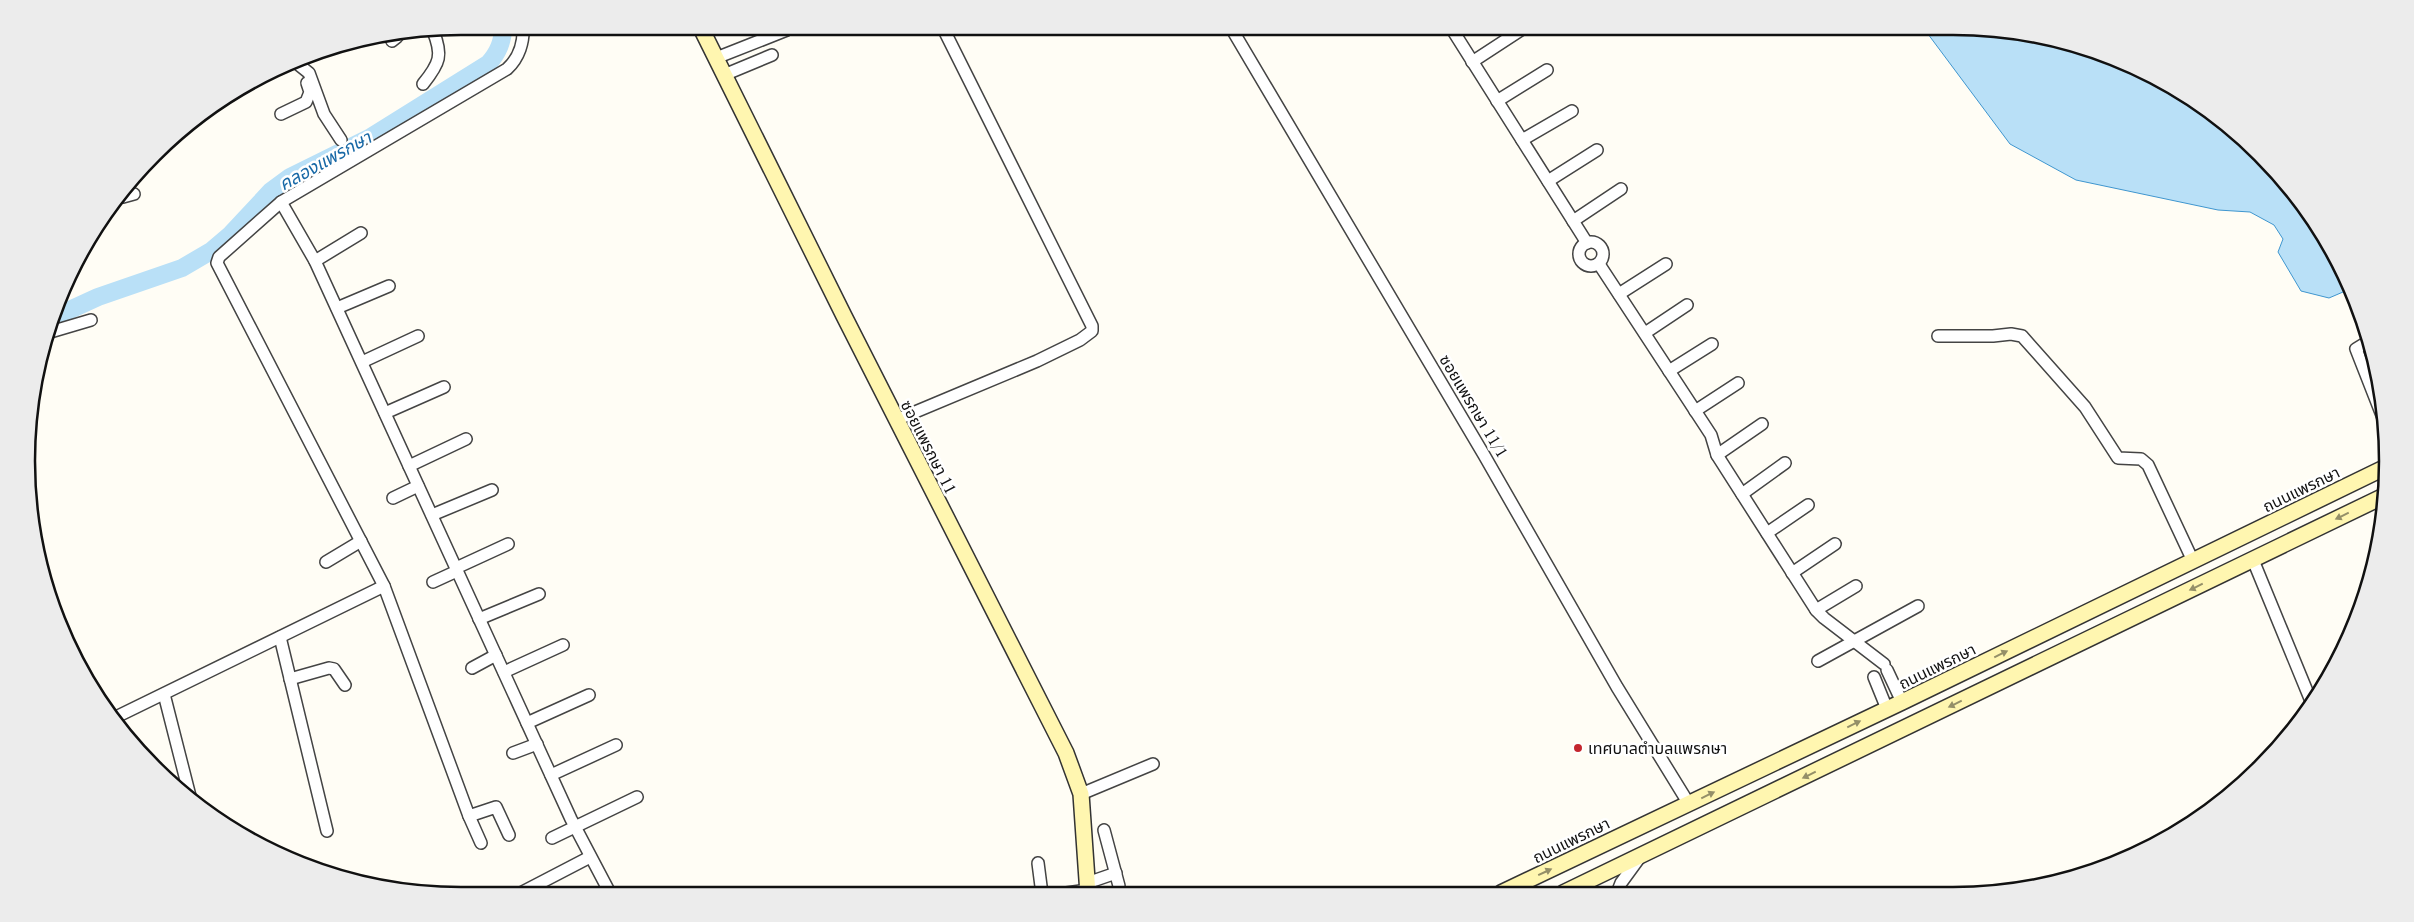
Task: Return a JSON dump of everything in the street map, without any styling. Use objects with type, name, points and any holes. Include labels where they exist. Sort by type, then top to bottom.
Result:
[{"type":"main road","name":"ซอยแพรกษา 11","points":[[704,35],[896,420],[1066,753],[1081,794],[1088,887]]},
{"type":"main road","name":"ถนนแพรกษา","points":[[1514,887],[1902,702],[2379,471]]},
{"type":"main road","points":[[1590,887],[1642,856],[2377,499]]},
{"type":"main road","points":[[2085,613],[2097,636]]},
{"type":"street","points":[[481,843],[469,816],[384,586],[216,263],[219,257],[281,202],[506,69],[517,56],[523,35]]},
{"type":"street","points":[[716,58],[774,35]]},
{"type":"street","points":[[896,420],[1037,361],[1088,335],[1092,331],[1092,326],[946,35]]},
{"type":"street","name":"ซอยแพรกษา 11/1","points":[[1235,35],[1475,439],[1617,687],[1689,804]]},
{"type":"street","points":[[1456,35],[1587,243]]},
{"type":"street","points":[[1472,62],[1513,35]]},
{"type":"street","points":[[424,84],[436,67],[440,53],[435,36]]},
{"type":"street","points":[[724,75],[772,55]]},
{"type":"street","points":[[281,114],[303,104],[309,96],[310,92],[299,66]]},
{"type":"street","points":[[301,66],[308,73],[324,114],[341,140]]},
{"type":"street","points":[[1497,101],[1547,70]]},
{"type":"street","points":[[1522,140],[1572,111]]},
{"type":"street","points":[[1548,181],[1597,150]]},
{"type":"street","points":[[1573,221],[1621,189]]},
{"type":"street","points":[[281,202],[315,261],[575,827],[607,887]]},
{"type":"street","points":[[315,261],[361,233]]},
{"type":"street","points":[[1587,243],[1596,243],[1601,247],[1602,259],[1598,264],[1586,265],[1581,261],[1580,249],[1587,243]]},
{"type":"street","points":[[1598,264],[1711,435],[1717,455],[1816,610],[1886,667],[1902,702]]},
{"type":"street","points":[[1619,294],[1666,264]]},
{"type":"street","points":[[337,308],[389,286]]},
{"type":"street","points":[[1644,333],[1687,305]]},
{"type":"street","points":[[56,330],[91,320]]},
{"type":"street","points":[[1938,336],[2017,334],[2031,343],[2085,407],[2118,458],[2141,459],[2148,465],[2193,561]]},
{"type":"street","points":[[362,362],[418,336]]},
{"type":"street","points":[[1669,371],[1712,344]]},
{"type":"street","points":[[2362,345],[2356,349],[2373,393]]},
{"type":"street","points":[[1695,411],[1738,383]]},
{"type":"street","points":[[385,413],[444,387]]},
{"type":"street","points":[[1717,455],[1762,424]]},
{"type":"street","points":[[410,466],[466,439]]},
{"type":"street","points":[[1742,494],[1785,463]]},
{"type":"street","points":[[394,498],[418,486]]},
{"type":"street","points":[[432,516],[492,490]]},
{"type":"street","points":[[1767,533],[1808,506]]},
{"type":"street","points":[[326,562],[361,541]]},
{"type":"street","points":[[433,582],[508,544]]},
{"type":"street","points":[[1792,573],[1835,544]]},
{"type":"street","points":[[2253,560],[2309,695]]},
{"type":"street","points":[[120,715],[384,586]]},
{"type":"street","points":[[1816,610],[1856,586]]},
{"type":"street","points":[[480,619],[539,594]]},
{"type":"street","points":[[1818,661],[1918,606]]},
{"type":"street","points":[[280,637],[327,830]]},
{"type":"street","points":[[504,672],[563,645]]},
{"type":"street","points":[[472,668],[496,655]]},
{"type":"street","points":[[1874,657],[1873,673],[1887,708]]},
{"type":"street","points":[[290,679],[329,668],[334,669],[345,685]]},
{"type":"street","points":[[164,694],[188,787]]},
{"type":"street","points":[[527,723],[589,695]]},
{"type":"street","points":[[513,754],[537,744]]},
{"type":"street","points":[[551,775],[616,745]]},
{"type":"street","points":[[1081,794],[1153,764]]},
{"type":"street","points":[[552,838],[637,797]]},
{"type":"street","points":[[469,816],[496,807],[509,834]]},
{"type":"street","points":[[1104,830],[1119,886]]},
{"type":"street","points":[[1619,887],[1642,856]]},
{"type":"street","points":[[532,887],[590,857]]},
{"type":"street","points":[[1038,864],[1041,887]]},
{"type":"street","points":[[1092,887],[1116,873]]},
{"type":"water","points":[[1929,35],[1981,36],[2036,43],[2116,67],[2166,92],[2190,107],[2234,141],[2273,180],[2307,224],[2322,248],[2344,292],[2329,298],[2301,291],[2278,252],[2283,239],[2274,225],[2250,212],[2218,210],[2076,180],[2010,144]]},
{"type":"waterway","name":"คลองแพรกษา","points":[[62,314],[98,297],[182,268],[211,251],[231,234],[271,191],[290,177],[371,137],[488,64],[495,55],[502,35]]},
{"type":"place","name":"เทศบาลตำบลแพรกษา","points":[[1578,748]]}]
